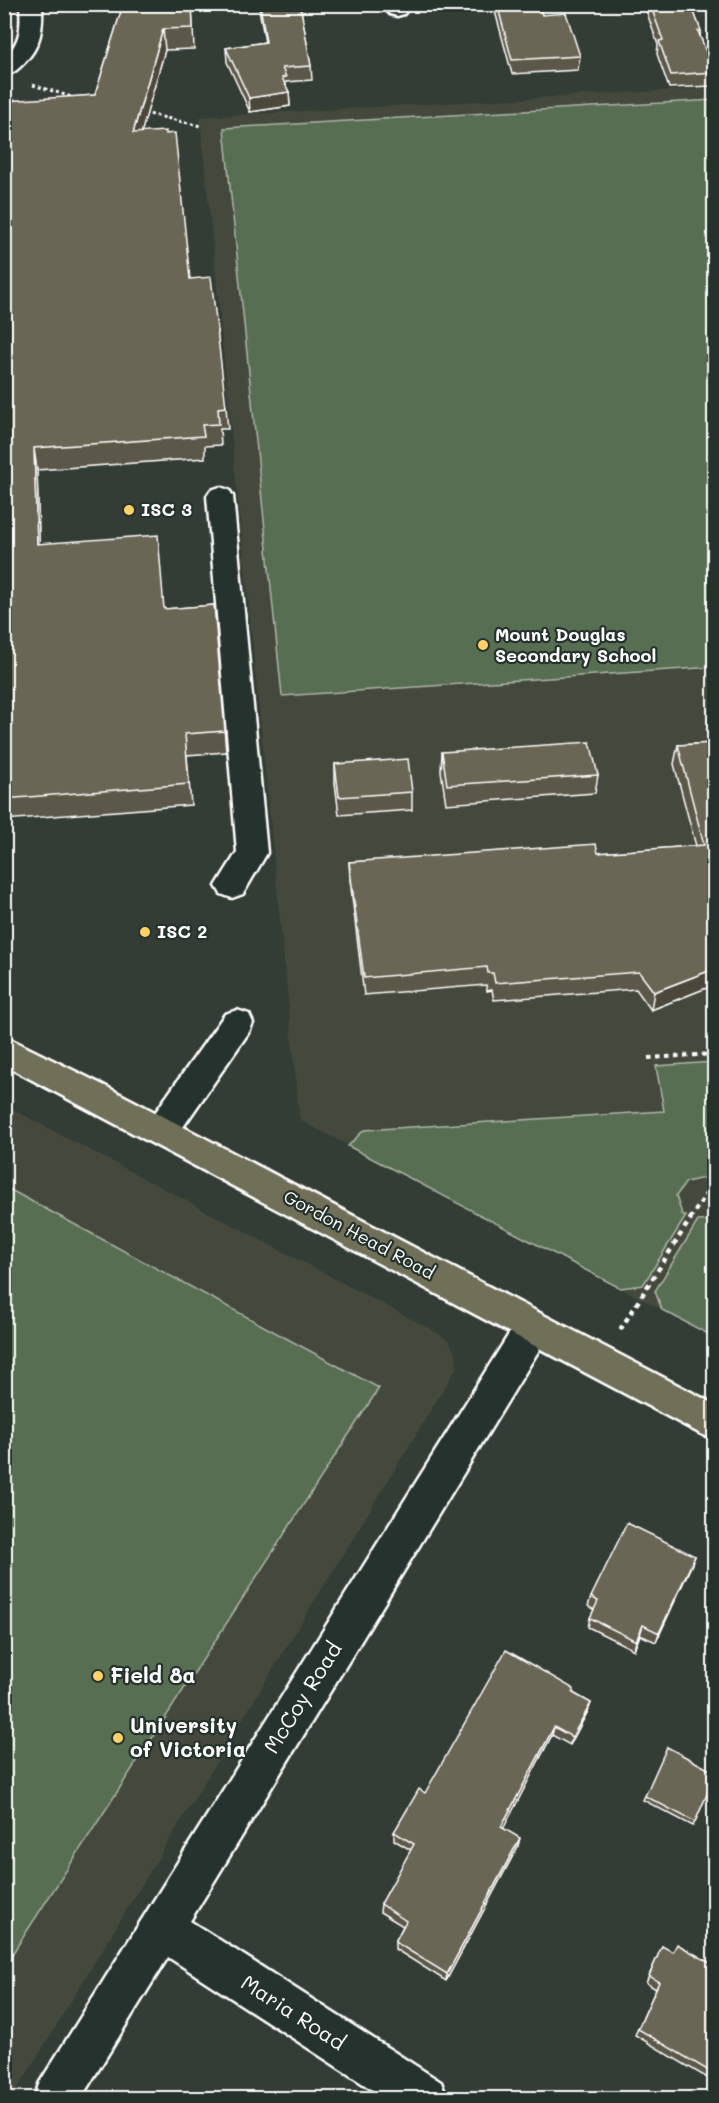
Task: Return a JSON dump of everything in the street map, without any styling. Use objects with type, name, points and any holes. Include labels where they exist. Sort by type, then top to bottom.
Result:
[{"type":"main road","name":"Gordon Head Road","points":[[4,1049],[162,1130],[532,1329],[714,1422]]},
{"type":"street","points":[[4,70],[26,49],[31,14]]},
{"type":"street","points":[[220,496],[252,853],[232,886]]},
{"type":"street","points":[[162,1130],[237,1023]]},
{"type":"street","name":"McCoy Road","points":[[56,2098],[532,1329]]},
{"type":"street","name":"Maria Road","points":[[162,1928],[425,2098]]},
{"type":"path","points":[[26,82],[58,94],[81,99]]},
{"type":"path","points":[[135,112],[201,126]]},
{"type":"path","points":[[648,1058],[714,1054]]},
{"type":"path","points":[[598,1363],[639,1304],[714,1181]]},
{"type":"shaded area","name":"Mount Douglas Secondary School","points":[[714,88],[714,1337],[300,1120],[200,117]]},
{"type":"shaded area","name":"Field 8a","points":[[4,1105],[436,1332],[449,1341],[456,1354],[457,1367],[12,2098],[4,2098]]},
{"type":"green space","points":[[714,100],[714,667],[282,696],[224,128]]},
{"type":"green space","points":[[714,1062],[714,1169],[708,1180],[704,1178],[686,1182],[676,1196],[682,1214],[686,1216],[643,1285],[620,1288],[348,1146],[364,1130],[664,1111],[656,1066]]},
{"type":"green space","name":"Field 8a","points":[[5,1187],[379,1388],[5,1965]]},
{"type":"green space","points":[[714,1220],[714,1337],[662,1310],[655,1291],[698,1221]]},
{"type":"building","points":[[121,4],[192,4],[193,28],[163,29],[133,133],[166,131],[166,134],[175,133],[190,279],[211,277],[226,407],[218,408],[219,424],[202,425],[204,436],[34,448],[37,544],[158,535],[164,609],[214,605],[225,731],[185,734],[189,784],[4,799],[4,103],[5,101],[95,95],[122,8]]},
{"type":"building","points":[[260,4],[300,4],[311,66],[282,68],[286,77],[282,78],[289,92],[249,98],[226,48],[266,42]]},
{"type":"building","points":[[497,4],[539,4],[542,15],[566,13],[580,56],[512,60]]},
{"type":"building","points":[[650,4],[691,4],[701,31],[698,31],[714,72],[671,75],[659,41],[663,40]]},
{"type":"building","points":[[590,742],[598,775],[447,785],[442,752]]},
{"type":"building","points":[[714,743],[714,969],[654,992],[639,972],[495,983],[493,973],[488,973],[487,967],[364,978],[349,862],[596,844],[598,853],[704,845],[678,745]]},
{"type":"building","points":[[408,759],[412,792],[339,797],[335,764]]},
{"type":"building","points":[[627,1523],[695,1556],[659,1633],[643,1625],[636,1641],[590,1618],[598,1601],[591,1597]]},
{"type":"building","points":[[506,1650],[574,1689],[573,1693],[591,1703],[572,1737],[554,1727],[501,1827],[520,1838],[447,1974],[395,1942],[406,1921],[381,1904],[414,1844],[394,1832],[419,1789],[425,1793]]},
{"type":"building","points":[[667,1747],[714,1772],[714,1778],[695,1822],[645,1796]]},
{"type":"building","points":[[677,1944],[714,1965],[710,1981],[714,1984],[714,2074],[638,2029],[659,1982],[649,1976],[662,1946],[673,1952]]},
{"type":"place","name":"ISC 3","points":[[129,510]]},
{"type":"place","name":"Mount Douglas Secondary School","points":[[483,645]]},
{"type":"place","name":"ISC 2","points":[[145,932]]},
{"type":"place","name":"Field 8a","points":[[98,1676]]},
{"type":"place","name":"University of Victoria","points":[[118,1738]]}]
